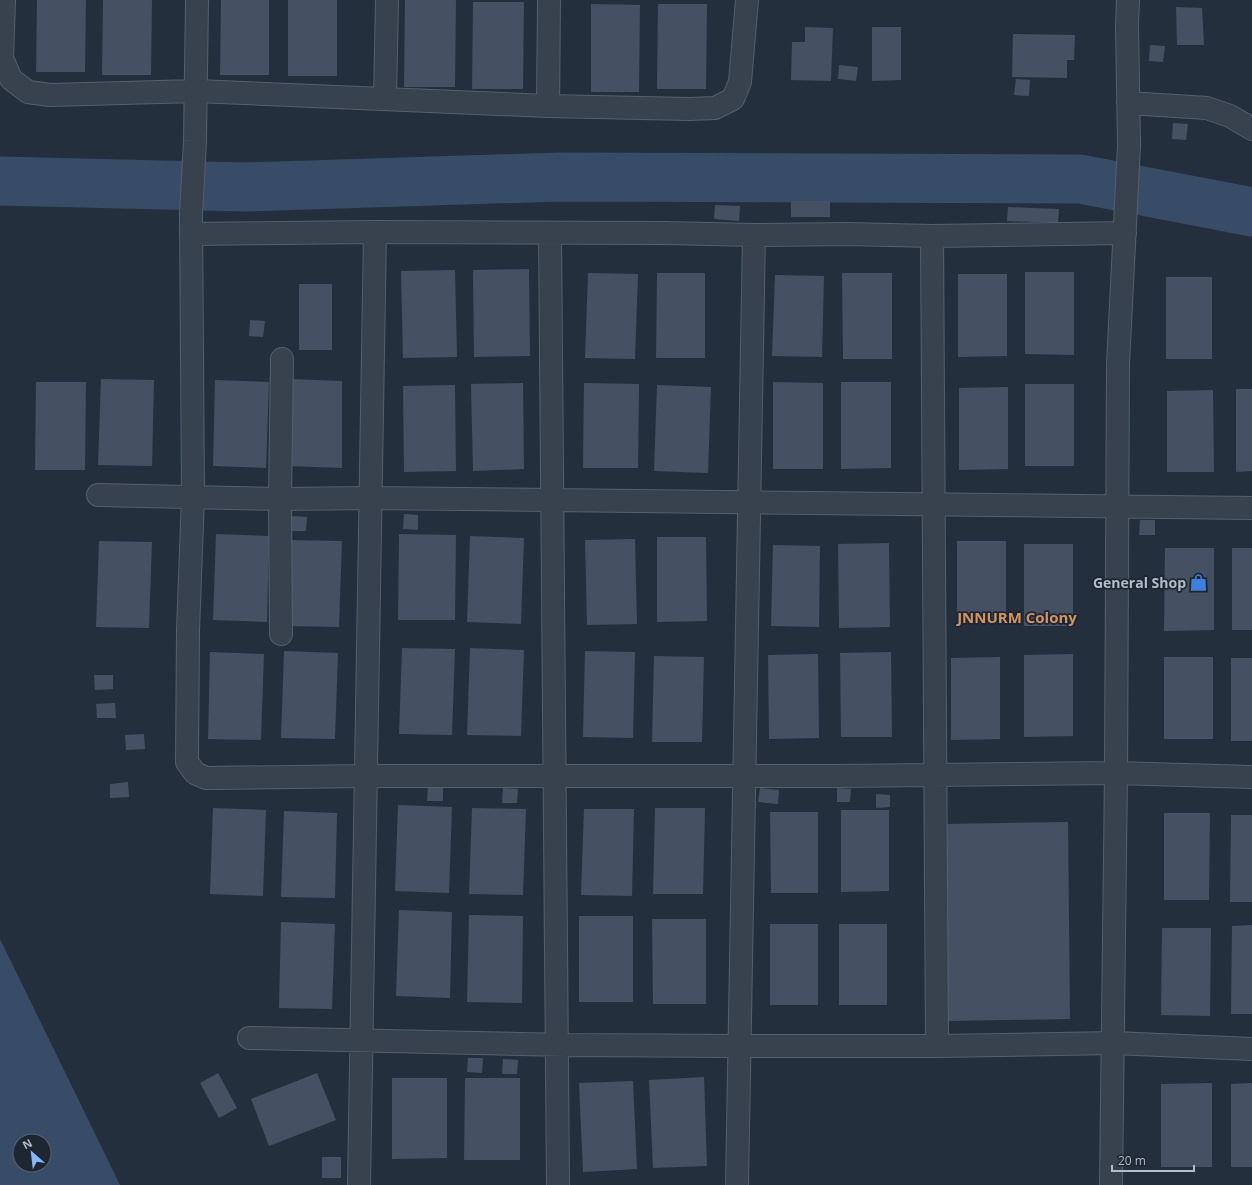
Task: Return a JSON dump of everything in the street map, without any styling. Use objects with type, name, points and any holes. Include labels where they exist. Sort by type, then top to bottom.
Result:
[{"type":"street","points":[[4,0],[2,58],[11,79],[28,92],[50,95],[196,91],[548,106],[682,109],[715,108],[733,99],[740,82],[747,0]]},
{"type":"street","points":[[197,0],[195,141],[191,224],[193,496],[188,631],[187,762],[195,773],[206,778],[366,776],[1116,774],[1252,777]]},
{"type":"street","points":[[385,99],[387,0]]},
{"type":"street","points":[[548,106],[549,0]]},
{"type":"street","points":[[1111,1185],[1114,1043],[1118,364],[1129,145],[1128,0]]},
{"type":"street","points":[[1128,103],[1207,108],[1230,116],[1252,129]]},
{"type":"street","points":[[191,224],[375,232],[666,233],[754,235],[848,234],[932,236],[1125,233]]},
{"type":"street","points":[[359,1185],[375,232]]},
{"type":"street","points":[[550,233],[558,1185]]},
{"type":"street","points":[[737,1185],[754,235]]},
{"type":"street","points":[[932,236],[937,1046]]},
{"type":"street","points":[[281,634],[280,499],[282,359]]},
{"type":"street","points":[[98,495],[280,499],[370,498],[1252,508]]},
{"type":"street","points":[[249,1038],[740,1046],[937,1046],[1114,1043],[1252,1048]]},
{"type":"water","points":[[0,939],[120,1185],[0,1185]]},
{"type":"building","points":[[37,0],[86,0],[85,72],[36,72]]},
{"type":"building","points":[[103,0],[152,0],[151,75],[102,75]]},
{"type":"building","points":[[221,0],[269,0],[269,75],[220,75]]},
{"type":"building","points":[[288,0],[337,0],[337,76],[288,76]]},
{"type":"building","points":[[405,0],[456,0],[455,87],[404,87]]},
{"type":"building","points":[[473,2],[524,2],[523,89],[472,89]]},
{"type":"building","points":[[591,4],[640,5],[639,92],[591,92]]},
{"type":"building","points":[[658,4],[707,4],[706,89],[657,89]]},
{"type":"building","points":[[1176,7],[1202,8],[1204,45],[1177,45]]},
{"type":"building","points":[[805,27],[833,28],[831,81],[791,80],[792,42],[805,42]]},
{"type":"building","points":[[872,27],[901,27],[901,80],[872,81]]},
{"type":"building","points":[[1013,34],[1075,35],[1074,60],[1067,60],[1067,78],[1012,77]]},
{"type":"building","points":[[1150,45],[1165,46],[1163,62],[1149,61]]},
{"type":"building","points":[[839,65],[858,67],[856,81],[838,79]]},
{"type":"building","points":[[1016,79],[1030,80],[1029,96],[1014,95]]},
{"type":"building","points":[[1173,123],[1188,124],[1186,140],[1172,139]]},
{"type":"building","points":[[791,201],[830,201],[830,217],[791,217]]},
{"type":"building","points":[[715,205],[740,206],[739,221],[714,219]]},
{"type":"building","points":[[1008,207],[1059,209],[1058,223],[1007,221]]},
{"type":"building","points":[[529,269],[530,356],[474,357],[473,270]]},
{"type":"building","points":[[455,270],[457,357],[403,358],[401,271]]},
{"type":"building","points":[[1025,272],[1074,272],[1074,355],[1025,354]]},
{"type":"building","points":[[588,273],[638,274],[635,359],[585,358]]},
{"type":"building","points":[[657,273],[705,273],[705,358],[656,358]]},
{"type":"building","points":[[842,273],[892,273],[892,359],[843,359]]},
{"type":"building","points":[[958,274],[1007,274],[1007,356],[958,357]]},
{"type":"building","points":[[775,275],[824,276],[822,357],[772,356]]},
{"type":"building","points":[[1166,277],[1212,277],[1212,359],[1166,359]]},
{"type":"building","points":[[299,284],[332,284],[332,350],[299,350]]},
{"type":"building","points":[[250,320],[265,321],[263,337],[249,336]]},
{"type":"building","points":[[101,379],[154,380],[152,466],[98,465]]},
{"type":"building","points":[[290,379],[342,381],[342,468],[288,466]]},
{"type":"building","points":[[215,380],[269,382],[266,468],[213,466]]},
{"type":"building","points":[[36,382],[86,382],[85,470],[35,470]]},
{"type":"building","points":[[773,382],[823,383],[823,469],[773,469]]},
{"type":"building","points":[[841,382],[891,382],[891,468],[841,469]]},
{"type":"building","points":[[523,383],[524,469],[473,471],[471,384]]},
{"type":"building","points":[[584,383],[639,384],[638,468],[583,468]]},
{"type":"building","points":[[1025,384],[1074,384],[1074,466],[1025,466]]},
{"type":"building","points":[[455,385],[456,471],[404,472],[403,386]]},
{"type":"building","points":[[657,385],[711,387],[708,473],[654,471]]},
{"type":"building","points":[[1008,387],[1008,469],[959,470],[959,388]]},
{"type":"building","points":[[1236,389],[1252,389],[1252,471],[1236,472]]},
{"type":"building","points":[[1213,390],[1214,472],[1167,472],[1167,391]]},
{"type":"building","points":[[404,514],[418,515],[418,530],[403,529]]},
{"type":"building","points":[[291,516],[307,517],[306,531],[290,531]]},
{"type":"building","points":[[1140,520],[1155,520],[1155,535],[1139,535]]},
{"type":"building","points":[[216,534],[269,536],[267,622],[213,620]]},
{"type":"building","points":[[399,534],[456,535],[455,620],[398,620]]},
{"type":"building","points":[[470,536],[524,538],[521,624],[467,622]]},
{"type":"building","points":[[657,537],[706,537],[707,621],[657,622]]},
{"type":"building","points":[[635,539],[637,624],[587,625],[585,540]]},
{"type":"building","points":[[288,540],[342,541],[339,627],[286,626]]},
{"type":"building","points":[[99,541],[152,542],[149,628],[96,627]]},
{"type":"building","points":[[957,541],[1006,541],[1006,623],[957,623]]},
{"type":"building","points":[[889,543],[890,627],[839,628],[838,544]]},
{"type":"building","points":[[1024,544],[1073,544],[1073,626],[1024,626]]},
{"type":"building","points":[[773,545],[820,546],[819,627],[771,626]]},
{"type":"building","points":[[1165,548],[1214,548],[1214,630],[1164,631]]},
{"type":"building","points":[[1232,548],[1252,548],[1252,630],[1232,630]]},
{"type":"building","points":[[402,648],[455,649],[452,735],[399,734]]},
{"type":"building","points":[[470,648],[524,650],[521,736],[467,735]]},
{"type":"building","points":[[284,651],[338,653],[335,739],[281,738]]},
{"type":"building","points":[[585,651],[635,652],[633,738],[583,737]]},
{"type":"building","points":[[210,652],[264,654],[261,740],[208,739]]},
{"type":"building","points":[[891,652],[892,737],[841,737],[840,653]]},
{"type":"building","points":[[818,654],[819,738],[769,739],[768,655]]},
{"type":"building","points":[[1073,654],[1073,736],[1024,737],[1024,655]]},
{"type":"building","points":[[654,656],[704,657],[702,742],[652,742]]},
{"type":"building","points":[[1000,657],[1000,739],[951,740],[951,658]]},
{"type":"building","points":[[1164,657],[1213,657],[1213,739],[1164,739]]},
{"type":"building","points":[[1231,658],[1252,658],[1252,741],[1231,741]]},
{"type":"building","points":[[94,675],[113,675],[113,689],[95,690]]},
{"type":"building","points":[[115,703],[116,718],[97,718],[96,704]]},
{"type":"building","points":[[144,734],[145,749],[126,750],[125,735]]},
{"type":"building","points":[[128,782],[129,797],[110,798],[110,784]]},
{"type":"building","points":[[428,786],[443,787],[443,801],[427,801]]},
{"type":"building","points":[[503,788],[518,789],[517,803],[502,803]]},
{"type":"building","points":[[760,788],[779,790],[778,804],[758,802]]},
{"type":"building","points":[[837,788],[851,789],[850,802],[837,802]]},
{"type":"building","points":[[876,794],[890,795],[890,807],[876,808]]},
{"type":"building","points":[[398,805],[452,807],[449,893],[395,891]]},
{"type":"building","points":[[213,808],[266,810],[263,896],[210,894]]},
{"type":"building","points":[[472,808],[526,809],[523,895],[469,894]]},
{"type":"building","points":[[655,808],[705,808],[703,894],[653,894]]},
{"type":"building","points":[[584,809],[634,809],[632,896],[581,895]]},
{"type":"building","points":[[841,810],[889,810],[889,891],[841,892]]},
{"type":"building","points":[[284,811],[337,813],[335,898],[281,897]]},
{"type":"building","points":[[770,812],[818,812],[818,893],[771,893]]},
{"type":"building","points":[[1164,813],[1210,813],[1209,900],[1164,900]]},
{"type":"building","points":[[1231,815],[1252,815],[1252,902],[1230,902]]},
{"type":"building","points":[[1068,822],[1070,1019],[948,1021],[946,824]]},
{"type":"building","points":[[399,910],[452,912],[450,998],[396,996]]},
{"type":"building","points":[[469,915],[523,916],[522,1003],[467,1002]]},
{"type":"building","points":[[579,916],[633,916],[633,1002],[579,1002]]},
{"type":"building","points":[[652,919],[706,919],[706,1004],[653,1004]]},
{"type":"building","points":[[281,922],[335,924],[332,1009],[279,1008]]},
{"type":"building","points":[[770,924],[818,924],[818,1005],[770,1005]]},
{"type":"building","points":[[839,924],[887,924],[887,1005],[839,1005]]},
{"type":"building","points":[[1252,925],[1252,1014],[1231,1014],[1232,926]]},
{"type":"building","points":[[1162,928],[1211,928],[1210,1016],[1161,1015]]},
{"type":"building","points":[[468,1058],[483,1058],[482,1073],[467,1072]]},
{"type":"building","points":[[503,1059],[518,1060],[517,1074],[502,1074]]},
{"type":"building","points":[[218,1073],[237,1108],[219,1118],[200,1083]]},
{"type":"building","points":[[317,1073],[336,1120],[269,1146],[251,1099]]},
{"type":"building","points":[[704,1077],[707,1166],[653,1168],[649,1080]]},
{"type":"building","points":[[392,1078],[447,1078],[447,1158],[392,1159]]},
{"type":"building","points":[[465,1078],[520,1078],[520,1160],[464,1160]]},
{"type":"building","points":[[633,1081],[637,1169],[583,1172],[579,1083]]},
{"type":"building","points":[[1212,1083],[1212,1167],[1161,1167],[1161,1084]]},
{"type":"building","points":[[1252,1083],[1252,1167],[1231,1167],[1231,1084]]},
{"type":"building","points":[[322,1157],[341,1157],[341,1178],[322,1178]]},
{"type":"waterway","points":[[0,181],[244,187],[561,177],[1080,179],[1252,212]]},
{"type":"place","name":"General Shop","points":[[1199,582]]},
{"type":"district","name":"JNNURM Colony","points":[[1017,617]]}]
